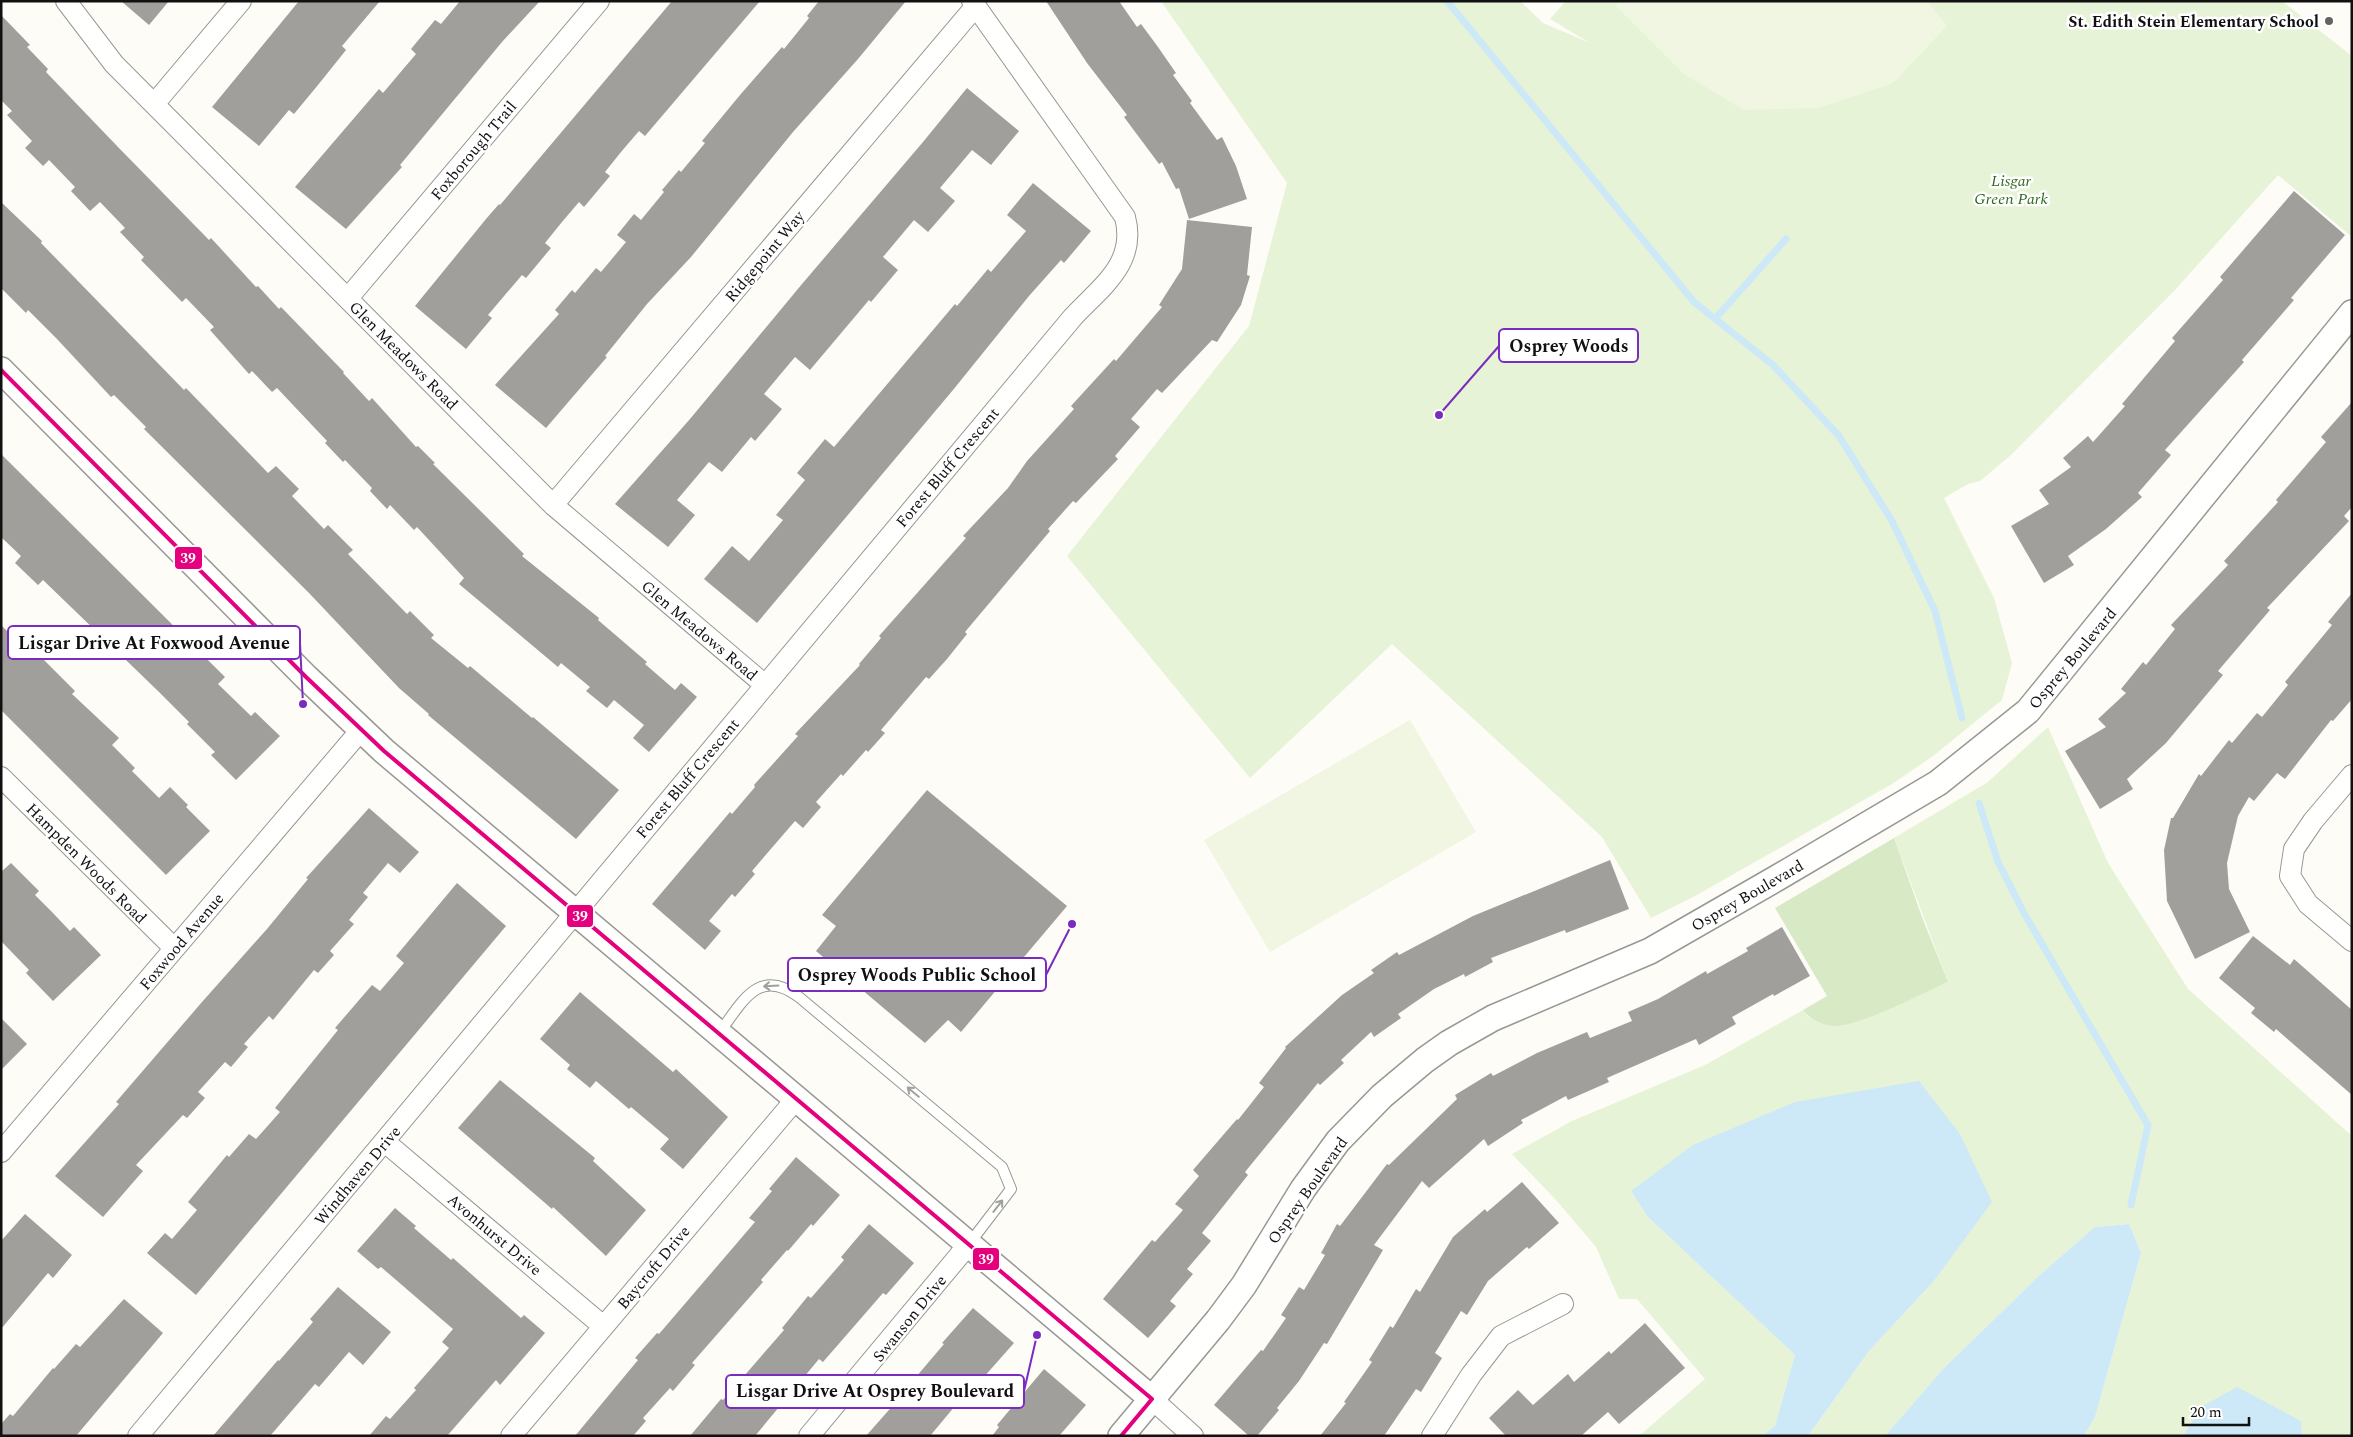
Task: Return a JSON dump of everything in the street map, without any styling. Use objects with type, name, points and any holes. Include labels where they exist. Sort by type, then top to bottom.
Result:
[{"type":"street","name":"Glen Meadows Road","points":[[66,1],[114,64],[155,103],[553,505],[765,685]]},
{"type":"street","points":[[155,103],[240,1]]},
{"type":"street","name":"Foxborough Trail","points":[[348,298],[599,1]]},
{"type":"street","name":"Ridgepoint Way","points":[[553,505],[974,4]]},
{"type":"street","name":"Forest Bluff Crescent","points":[[576,914],[1073,317],[1120,266],[1125,256],[1129,233],[1117,204],[974,4]]},
{"type":"street","name":"Osprey Boulevard","points":[[1121,1436],[1218,1320],[1244,1285],[1303,1189],[1338,1141],[1382,1096],[1425,1060],[1449,1043],[1492,1018],[1650,950],[1938,782],[2028,711],[2352,313]]},
{"type":"street","points":[[1,370],[361,730],[576,914],[1152,1399],[1193,1436]]},
{"type":"street","name":"Foxwood Avenue","points":[[1,1152],[361,730]]},
{"type":"street","points":[[2352,775],[2313,821],[2294,849],[2290,876],[2308,904],[2352,941]]},
{"type":"street","name":"Hampden Woods Road","points":[[1,777],[174,948]]},
{"type":"street","name":"Windhaven Drive","points":[[138,1436],[576,914]]},
{"type":"street","name":"Baycroft Drive","points":[[511,1436],[796,1099]]},
{"type":"street","name":"Avonhurst Drive","points":[[385,1142],[603,1326]]},
{"type":"street","name":"Swanson Drive","points":[[809,1436],[968,1245]]},
{"type":"street","points":[[1432,1436],[1500,1336],[1563,1304]]},
{"type":"lane","points":[[718,1033],[740,1005],[757,989],[766,985],[780,986],[799,998],[1002,1167],[1012,1188],[968,1245]]},
{"type":"green space","name":"Lisgar Green Park","points":[[1161,1],[1520,1],[1543,23],[1590,43],[1550,19],[1566,1],[2282,1],[2352,56],[2352,237],[2278,175],[2175,290],[2011,455],[1980,481],[1968,484],[1944,498],[1994,598],[2012,663],[2002,700],[1933,756],[1892,784],[1697,895],[1651,918],[1602,837],[1392,644],[1250,778],[1067,556],[1249,326],[1287,183]]},
{"type":"green space","points":[[1620,1],[1927,1],[1947,26],[1893,83],[1819,108],[1744,110],[1684,74],[1615,5]]},
{"type":"green space","points":[[1410,720],[1476,832],[1270,952],[1204,840]]},
{"type":"green space","points":[[2048,727],[2108,863],[2188,989],[2352,1136],[2352,1436],[2302,1436],[2301,1421],[2201,1407],[2183,1436],[2084,1436],[2095,1417],[2141,1253],[2129,1224],[2095,1227],[2042,1273],[1944,1368],[1885,1436],[1808,1436],[1869,1351],[1933,1282],[1631,1191],[1647,1216],[1795,1355],[1775,1426],[1762,1436],[1639,1436],[1705,1379],[1637,1299],[1619,1299],[1596,1247],[1556,1200],[1512,1154],[1572,1121],[1705,1065],[1803,1010],[1808,1017],[1844,1024],[1895,1006],[1948,982],[1894,838],[1988,782]]},
{"type":"green space","points":[[1894,838],[1922,917],[1948,982],[1891,1009],[1858,1021],[1833,1026],[1821,1023],[1812,1019],[1803,1010],[1827,996],[1775,908]]},
{"type":"water","points":[[1919,1081],[1960,1134],[1992,1202],[1933,1282],[1869,1351],[1808,1436],[1762,1436],[1775,1426],[1795,1355],[1647,1216],[1631,1191],[1693,1145],[1795,1102]]},
{"type":"water","points":[[2129,1224],[2141,1253],[2095,1417],[2084,1436],[1885,1436],[1944,1368],[2042,1273],[2095,1227]]},
{"type":"water","points":[[2237,1387],[2301,1421],[2302,1436],[2183,1436],[2201,1407]]},
{"type":"building","points":[[121,1],[169,1],[149,25]]},
{"type":"building","points":[[299,1],[380,1],[342,46],[346,50],[294,114],[289,110],[259,146],[212,107]]},
{"type":"building","points":[[460,1],[540,1],[502,42],[400,165],[402,167],[346,229],[295,187],[379,89],[383,93],[416,54],[411,49],[435,20],[441,24]]},
{"type":"building","points":[[672,1],[760,1],[645,136],[639,131],[621,152],[605,172],[610,176],[584,207],[579,202],[562,222],[545,243],[551,248],[526,278],[522,275],[488,315],[492,318],[466,349],[415,306],[486,219],[500,205]]},
{"type":"building","points":[[819,1],[906,1],[858,59],[793,132],[691,257],[647,304],[605,356],[607,357],[546,428],[495,385],[559,314],[555,310],[572,290],[575,293],[596,268],[601,272],[626,242],[617,235],[634,214],[641,220],[664,192],[662,190],[679,170],[681,172],[705,143],[702,141],[740,95],[782,47],[784,49],[809,18],[807,16]]},
{"type":"building","points":[[1046,1],[1119,1],[1137,27],[1141,24],[1158,47],[1176,73],[1173,75],[1192,101],[1190,103],[1217,140],[1222,137],[1236,166],[1247,199],[1189,219],[1179,188],[1176,189],[1162,162],[1159,164],[1124,117],[1127,115],[1087,63]]},
{"type":"building","points":[[1,15],[30,45],[27,47],[48,69],[46,72],[118,147],[209,240],[211,238],[256,287],[258,286],[279,309],[281,307],[344,372],[369,401],[372,398],[416,447],[418,446],[435,463],[433,464],[524,554],[522,556],[599,618],[598,620],[647,662],[645,664],[675,690],[681,683],[697,697],[649,752],[633,738],[644,725],[614,700],[607,708],[586,691],[590,687],[561,663],[558,667],[459,584],[464,578],[417,527],[414,530],[390,505],[387,509],[370,491],[372,488],[345,460],[343,462],[325,443],[327,441],[277,388],[272,392],[252,371],[249,374],[210,330],[214,327],[186,298],[182,302],[141,260],[144,257],[120,232],[125,228],[100,202],[90,211],[71,191],[75,187],[49,160],[43,166],[25,148],[32,141],[7,115],[12,111],[1,100]]},
{"type":"building","points":[[967,88],[1019,131],[991,165],[972,150],[940,188],[955,201],[928,232],[914,220],[883,257],[898,270],[871,302],[869,300],[810,370],[795,357],[764,394],[782,409],[755,441],[751,437],[722,472],[709,462],[677,500],[695,515],[668,547],[615,504],[690,419]]},
{"type":"building","points":[[1033,183],[1091,231],[1064,263],[1061,260],[1029,296],[953,390],[757,623],[704,579],[732,546],[749,561],[783,520],[776,515],[805,480],[797,473],[825,439],[834,447],[955,304],[957,306],[988,269],[991,272],[1026,231],[1007,215]]},
{"type":"building","points":[[2294,191],[2345,235],[2291,298],[2294,300],[2242,360],[2244,362],[2165,450],[2171,455],[2138,493],[2142,497],[2106,529],[2068,556],[2074,565],[2044,583],[2011,526],[2049,504],[2039,490],[2071,467],[2063,458],[2088,436],[2093,442],[2125,406],[2122,404],[2175,341],[2172,338],[2223,280],[2220,277]]},
{"type":"building","points":[[1,202],[42,241],[41,243],[184,390],[186,388],[268,473],[276,466],[299,489],[292,496],[324,529],[328,525],[353,550],[348,554],[407,614],[410,611],[434,635],[431,638],[468,668],[470,666],[619,790],[576,839],[428,715],[399,688],[309,593],[144,429],[146,427],[114,395],[111,397],[28,310],[26,313],[1,288]]},
{"type":"building","points":[[1187,220],[1252,227],[1247,275],[1250,276],[1241,305],[1217,342],[1212,340],[1162,393],[1157,389],[1131,419],[1140,427],[1115,456],[1118,459],[1076,503],[1073,501],[1048,529],[1050,531],[965,632],[967,634],[947,659],[929,679],[926,677],[881,730],[885,733],[868,752],[866,750],[843,776],[841,774],[816,802],[821,807],[803,828],[795,821],[752,871],[755,874],[735,897],[732,894],[709,921],[721,931],[705,950],[652,904],[798,736],[795,734],[860,665],[881,638],[879,636],[966,538],[963,536],[1008,488],[1027,461],[1074,409],[1071,406],[1114,359],[1116,361],[1162,307],[1159,305],[1182,269]]},
{"type":"building","points":[[2352,402],[2352,507],[2344,516],[2349,521],[2267,608],[2270,610],[2218,671],[2223,675],[2166,743],[2127,779],[2133,789],[2100,809],[2065,751],[2106,727],[2098,719],[2126,693],[2121,689],[2143,662],[2146,665],[2175,629],[2171,625],[2228,565],[2224,561],[2278,502],[2276,500],[2326,442],[2321,437]]},
{"type":"building","points":[[1,454],[225,677],[218,684],[251,716],[255,712],[280,736],[236,780],[211,755],[215,752],[187,724],[189,722],[158,691],[43,580],[38,585],[15,563],[21,556],[1,537]]},
{"type":"building","points":[[2352,593],[2352,699],[2333,721],[2331,720],[2285,779],[2277,773],[2254,801],[2249,797],[2238,816],[2227,863],[2229,889],[2250,932],[2195,959],[2167,901],[2164,850],[2171,818],[2173,818],[2199,774],[2201,776],[2229,740],[2232,743],[2257,713],[2262,717],[2288,685],[2285,682],[2332,625],[2328,622]]},
{"type":"building","points":[[1,625],[29,653],[33,649],[75,691],[72,694],[119,738],[112,745],[135,768],[132,771],[159,798],[170,787],[188,805],[186,807],[210,831],[166,875],[1,710]]},
{"type":"building","points":[[927,790],[1067,906],[961,1032],[948,1020],[925,1043],[816,951],[836,926],[822,915]]},
{"type":"building","points":[[369,808],[419,852],[400,873],[388,863],[363,893],[368,897],[349,920],[354,924],[330,951],[334,955],[318,973],[314,970],[273,1020],[269,1016],[244,1044],[248,1047],[231,1067],[225,1062],[198,1092],[205,1098],[187,1118],[183,1115],[136,1165],[143,1171],[103,1217],[55,1176],[119,1104],[116,1102],[267,929],[308,879],[306,878]]},
{"type":"building","points":[[1610,860],[1629,909],[1566,933],[1565,930],[1491,958],[1493,962],[1465,977],[1464,974],[1434,989],[1398,1014],[1401,1018],[1374,1037],[1371,1032],[1341,1060],[1344,1063],[1320,1085],[1318,1083],[1245,1172],[1248,1175],[1202,1233],[1211,1241],[1187,1269],[1193,1274],[1170,1301],[1176,1306],[1148,1338],[1103,1299],[1152,1240],[1155,1242],[1183,1210],[1175,1204],[1199,1176],[1193,1170],[1238,1120],[1264,1087],[1259,1083],[1285,1047],[1342,995],[1374,973],[1371,970],[1397,952],[1399,955],[1473,916]]},
{"type":"building","points":[[11,863],[39,891],[35,895],[70,931],[74,927],[101,955],[53,1001],[26,973],[29,970],[1,941],[1,872]]},
{"type":"building","points":[[457,883],[506,926],[196,1295],[147,1253],[165,1233],[172,1239],[197,1210],[188,1202],[227,1155],[229,1157],[249,1134],[256,1139],[280,1112],[275,1108],[338,1030],[335,1028],[372,985],[380,991],[404,963],[396,956]]},
{"type":"building","points":[[1782,927],[1810,976],[1732,1017],[1736,1024],[1699,1045],[1696,1039],[1607,1078],[1609,1082],[1568,1100],[1566,1096],[1521,1120],[1523,1123],[1488,1146],[1484,1139],[1429,1188],[1422,1181],[1374,1245],[1383,1250],[1327,1344],[1324,1343],[1299,1381],[1277,1408],[1279,1410],[1257,1436],[1249,1436],[1214,1405],[1261,1350],[1263,1351],[1286,1318],[1281,1315],[1299,1287],[1304,1290],[1325,1255],[1321,1253],[1337,1224],[1340,1226],[1387,1164],[1389,1165],[1457,1099],[1455,1095],[1491,1073],[1493,1076],[1537,1053],[1587,1032],[1590,1038],[1632,1021],[1628,1012],[1658,999],[1706,971],[1707,974],[1748,951],[1746,948]]},
{"type":"building","points":[[2253,936],[2290,965],[2294,959],[2352,1010],[2352,1095],[2276,1029],[2274,1032],[2251,1013],[2255,1008],[2219,978]]},
{"type":"building","points":[[580,992],[673,1072],[676,1069],[728,1117],[683,1169],[660,1149],[669,1139],[596,1081],[590,1088],[567,1069],[570,1065],[540,1039]]},
{"type":"building","points":[[1,1018],[27,1044],[1,1070]]},
{"type":"building","points":[[500,1080],[595,1158],[593,1161],[646,1210],[606,1256],[553,1207],[552,1209],[458,1128]]},
{"type":"building","points":[[796,1157],[840,1195],[761,1280],[763,1282],[692,1363],[695,1365],[673,1391],[670,1388],[643,1418],[646,1421],[633,1436],[575,1436],[638,1360],[635,1358],[657,1333],[659,1334],[755,1222],[749,1218],[772,1191],[769,1189]]},
{"type":"building","points":[[1522,1182],[1559,1223],[1529,1249],[1527,1247],[1488,1281],[1467,1315],[1461,1311],[1435,1353],[1442,1358],[1421,1392],[1416,1389],[1384,1436],[1320,1436],[1346,1403],[1344,1402],[1372,1362],[1369,1360],[1390,1326],[1393,1328],[1416,1289],[1420,1292],[1453,1237],[1485,1209],[1487,1212]]},
{"type":"building","points":[[395,1208],[416,1226],[414,1228],[451,1260],[453,1258],[521,1318],[524,1315],[545,1333],[500,1385],[496,1380],[447,1436],[369,1436],[386,1416],[390,1419],[449,1348],[442,1342],[453,1329],[381,1267],[378,1269],[357,1251]]},
{"type":"building","points":[[25,1214],[72,1255],[53,1278],[48,1273],[1,1329],[1,1241]]},
{"type":"building","points":[[869,1224],[914,1263],[886,1295],[883,1293],[823,1362],[819,1359],[755,1436],[690,1436],[784,1330],[782,1328],[808,1296],[811,1298],[844,1260],[841,1257]]},
{"type":"building","points":[[338,1287],[391,1332],[363,1365],[349,1352],[319,1387],[315,1384],[270,1436],[213,1436],[313,1322],[310,1319]]},
{"type":"building","points":[[124,1299],[163,1333],[76,1436],[1,1436],[1,1424],[10,1414],[13,1416],[53,1368],[76,1344],[80,1347]]},
{"type":"building","points":[[973,1308],[1014,1343],[983,1378],[980,1376],[930,1436],[866,1436],[917,1378],[944,1344],[942,1343]]},
{"type":"building","points":[[1645,1323],[1685,1368],[1619,1424],[1608,1412],[1581,1436],[1506,1436],[1489,1418],[1518,1390],[1533,1405],[1568,1374],[1574,1382],[1609,1351],[1611,1354]]},
{"type":"building","points":[[1044,1369],[1086,1405],[1059,1436],[992,1436],[999,1427],[997,1425]]},
{"type":"waterway","points":[[1447,1],[1694,302],[1773,365],[1839,436],[1892,521],[1935,611],[1962,718]]},
{"type":"waterway","points":[[1715,319],[1786,239]]},
{"type":"waterway","points":[[1979,803],[1998,862],[2025,915],[2148,1125],[2131,1205]]},
{"type":"transit line","name":"39","points":[[1,370],[306,677],[384,751],[1152,1399],[1121,1436]]},
{"type":"place","name":"St. Edith Stein Elementary School","points":[[2329,21]]},
{"type":"place","name":"Osprey Woods","points":[[1439,415]]},
{"type":"place","name":"Lisgar Drive At Foxwood Avenue","points":[[303,704]]},
{"type":"place","name":"Osprey Woods Public School","points":[[1072,924]]},
{"type":"place","name":"Lisgar Drive At Osprey Boulevard","points":[[1037,1335]]}]
